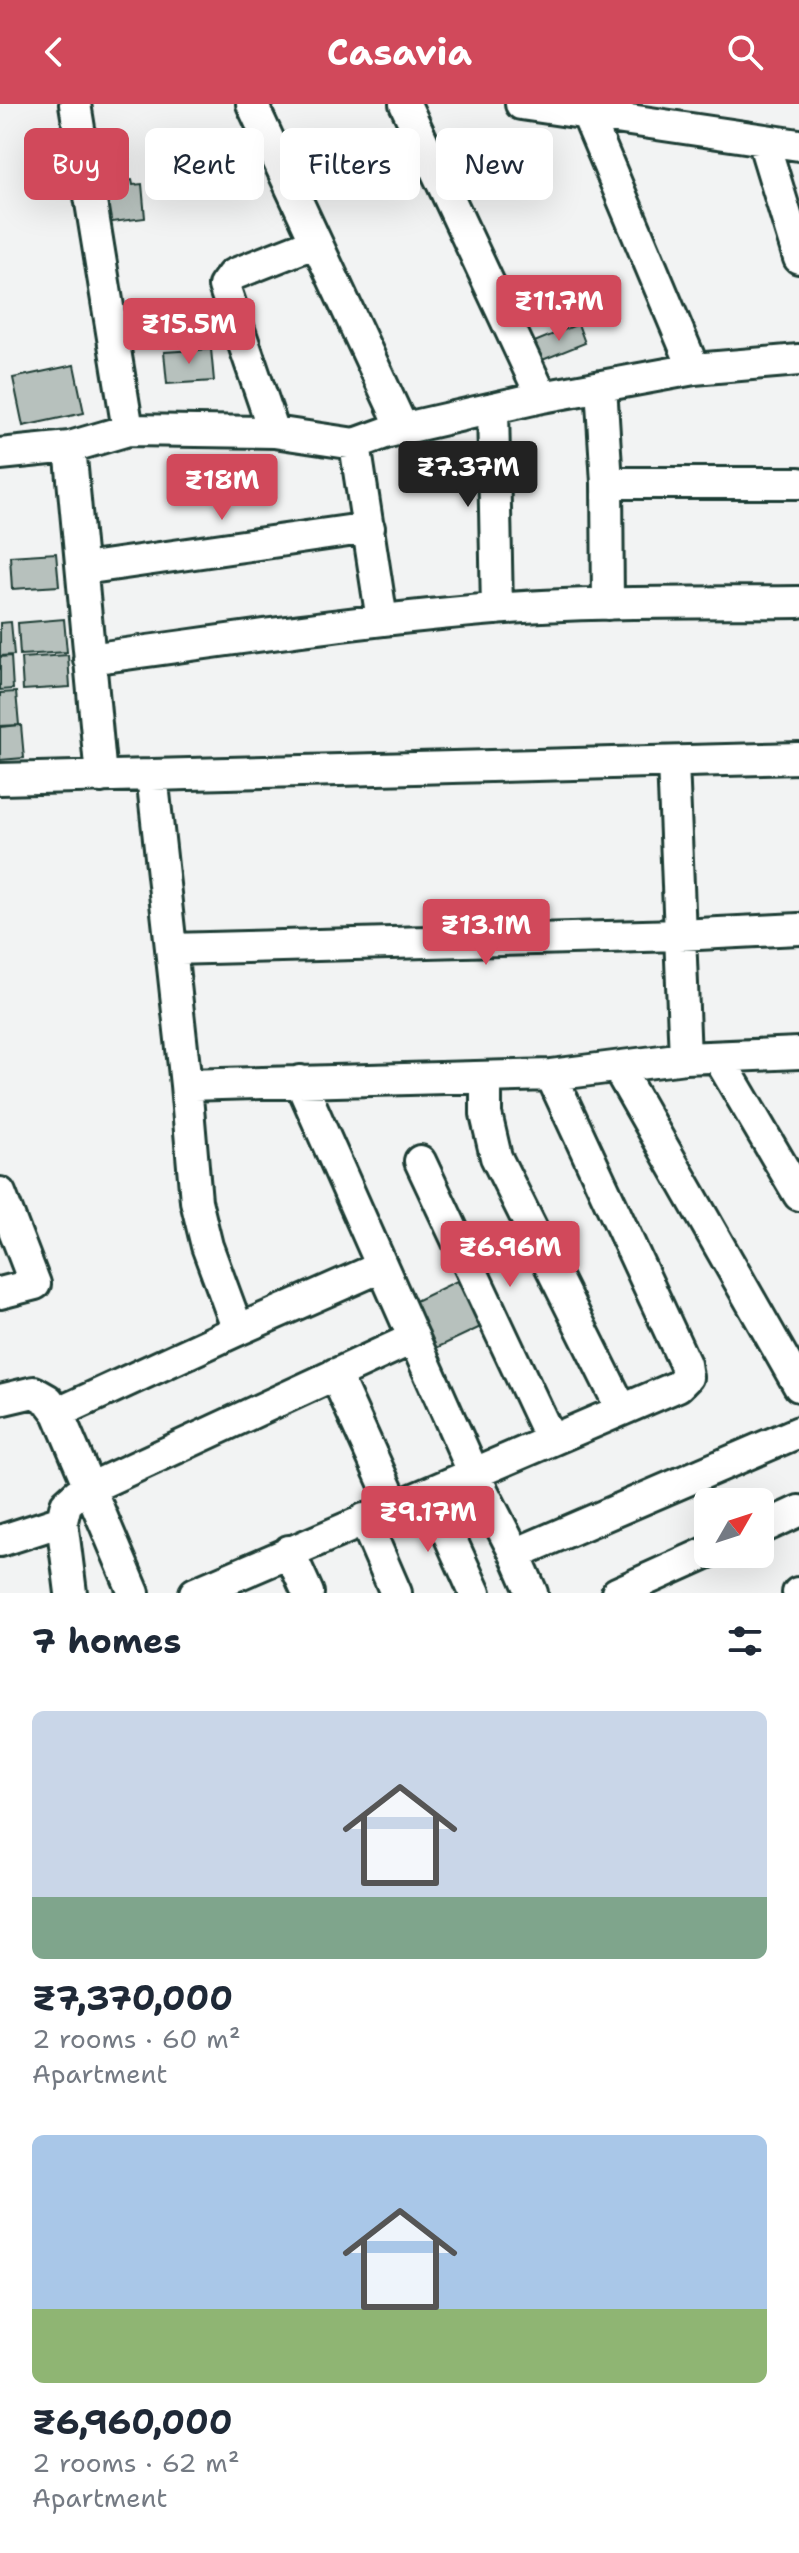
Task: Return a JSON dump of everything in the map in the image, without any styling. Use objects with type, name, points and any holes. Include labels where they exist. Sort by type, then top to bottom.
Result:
[{"type":"street","points":[[75,104],[128,430]]},
{"type":"street","points":[[252,104],[403,429]]},
{"type":"street","points":[[405,104],[542,397]]},
{"type":"street","points":[[521,104],[799,145]]},
{"type":"street","points":[[587,114],[694,369]]},
{"type":"street","points":[[763,140],[799,258]]},
{"type":"street","points":[[274,432],[224,286],[232,275],[316,242]]},
{"type":"street","points":[[0,454],[70,447],[128,430],[274,432],[355,444],[403,429],[542,397],[694,369],[799,360]]},
{"type":"street","points":[[601,386],[607,483],[608,604]]},
{"type":"street","points":[[493,408],[497,609]]},
{"type":"street","points":[[355,444],[382,620]]},
{"type":"street","points":[[70,447],[101,777]]},
{"type":"street","points":[[607,483],[799,483]]},
{"type":"street","points":[[83,569],[369,528]]},
{"type":"street","points":[[89,659],[382,620],[497,609],[608,604],[799,602]]},
{"type":"street","points":[[0,779],[799,758]]},
{"type":"street","points":[[673,762],[685,1058]]},
{"type":"street","points":[[152,775],[196,1201],[207,1246],[238,1330]]},
{"type":"street","points":[[171,949],[799,929]]},
{"type":"street","points":[[186,1085],[486,1079],[618,1068],[685,1058],[799,1053]]},
{"type":"street","points":[[718,1057],[799,1195]]},
{"type":"street","points":[[618,1068],[799,1386]]},
{"type":"street","points":[[213,1589],[289,1551],[678,1386],[687,1377],[685,1364],[551,1075]]},
{"type":"street","points":[[486,1079],[486,1114],[496,1157],[622,1410]]},
{"type":"street","points":[[300,1081],[474,1474],[532,1593]]},
{"type":"street","points":[[420,1161],[551,1440]]},
{"type":"street","points":[[0,1193],[35,1284],[0,1293]]},
{"type":"street","points":[[58,1413],[381,1267]]},
{"type":"street","points":[[71,1593],[62,1521],[66,1504],[87,1487],[414,1338]]},
{"type":"street","points":[[335,1374],[395,1507]]},
{"type":"street","points":[[0,1400],[34,1392],[48,1400],[58,1413],[134,1593]]},
{"type":"street","points":[[515,1554],[799,1432]]},
{"type":"street","points":[[430,1493],[475,1593]]},
{"type":"street","points":[[774,1523],[799,1511]]},
{"type":"street","points":[[364,1519],[396,1593]]},
{"type":"street","points":[[0,1541],[62,1521]]},
{"type":"street","points":[[289,1551],[308,1593]]},
{"type":"street","points":[[617,1593],[694,1558]]},
{"type":"building","points":[[129,180],[132,180],[133,185],[142,184],[145,218],[97,224],[95,200],[129,200]]},
{"type":"building","points":[[209,311],[211,344],[164,347],[162,315]]},
{"type":"building","points":[[578,324],[585,343],[540,361],[532,343]]},
{"type":"building","points":[[211,349],[214,381],[167,384],[164,352]]},
{"type":"building","points":[[74,365],[84,413],[23,426],[13,378]]},
{"type":"building","points":[[56,553],[59,586],[12,589],[10,556]]},
{"type":"building","points":[[64,619],[67,652],[20,655],[18,623]]},
{"type":"building","points":[[11,622],[14,655],[0,656],[0,623]]},
{"type":"building","points":[[68,655],[70,687],[23,690],[21,658]]},
{"type":"building","points":[[11,656],[13,689],[0,690],[0,657]]},
{"type":"building","points":[[16,692],[19,725],[0,726],[0,693]]},
{"type":"building","points":[[21,725],[24,758],[0,760],[0,727]]},
{"type":"building","points":[[465,1277],[487,1324],[430,1351],[407,1305]]}]
